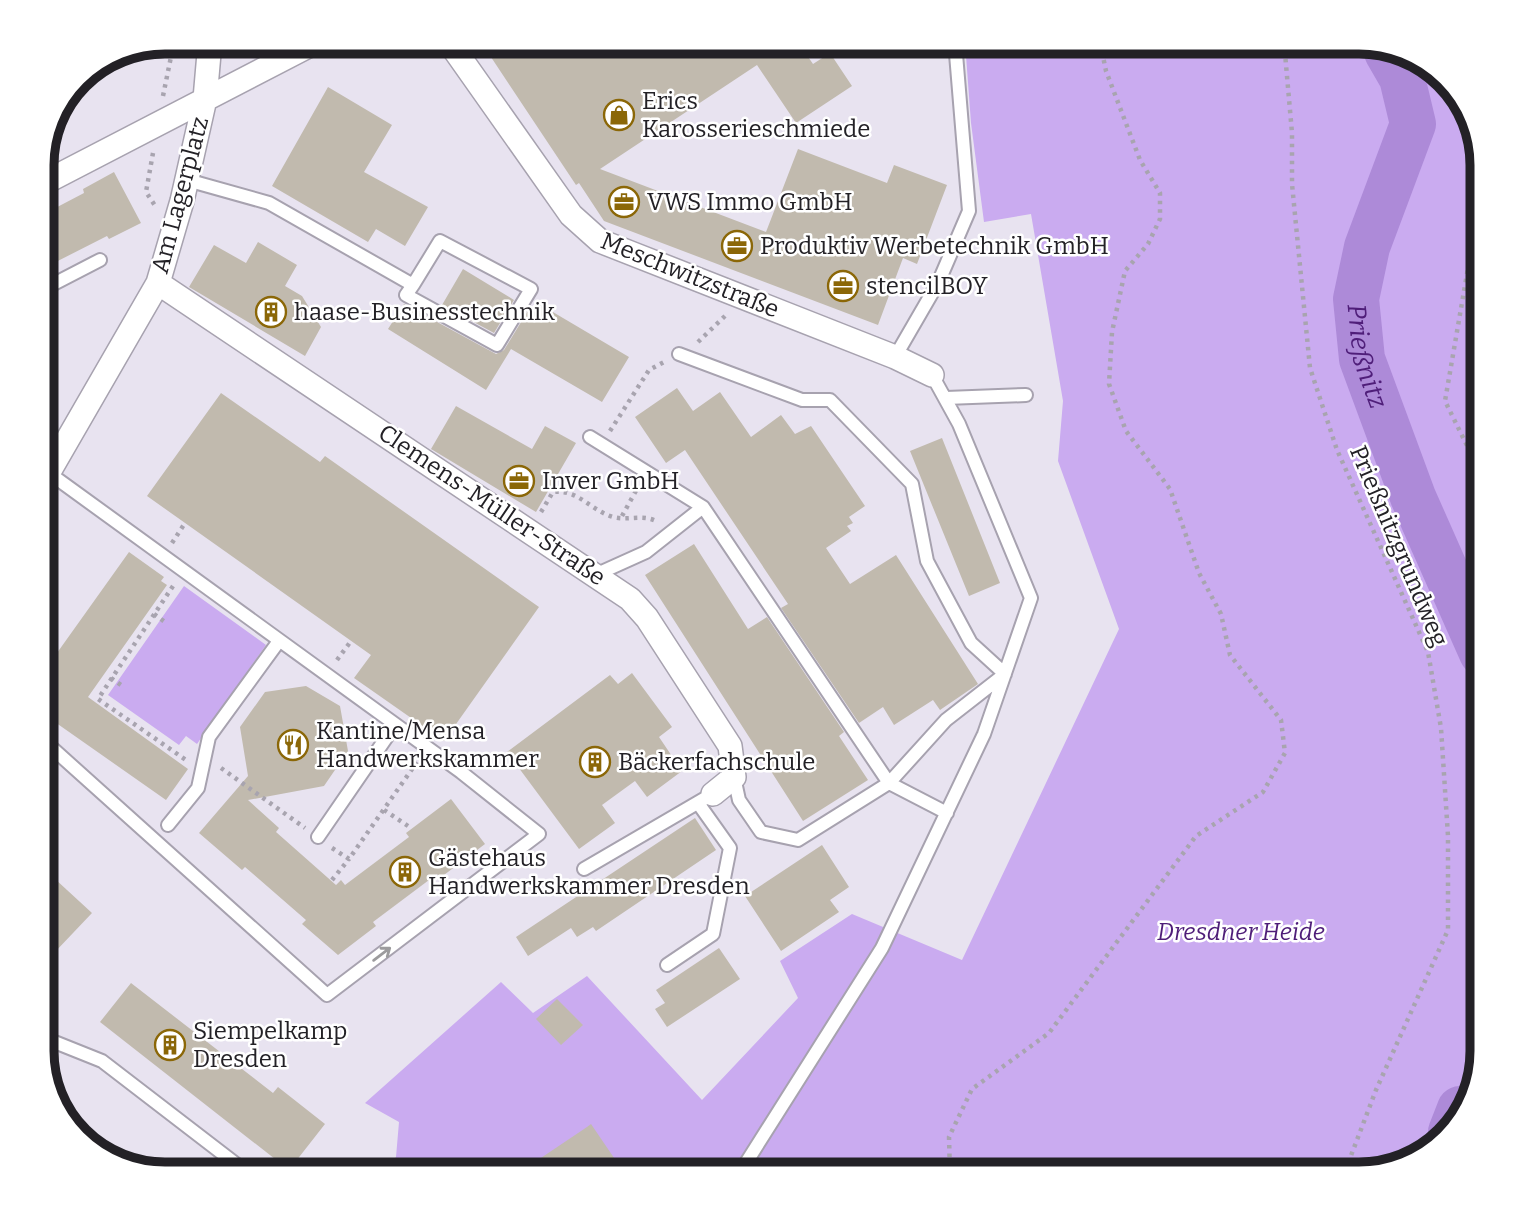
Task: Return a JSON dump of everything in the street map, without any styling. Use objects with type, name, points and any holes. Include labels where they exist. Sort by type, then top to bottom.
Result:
[{"type":"street","name":"Am Lagerplatz","points":[[54,459],[158,283],[187,180],[205,99],[209,54]]},
{"type":"street","points":[[54,178],[293,54]]},
{"type":"street","name":"Meschwitzstraße","points":[[457,54],[570,215],[600,241],[895,357],[932,375]]},
{"type":"street","name":"Clemens-Müller-Straße","points":[[158,283],[630,599],[647,618],[730,746],[734,777]]},
{"type":"street","points":[[706,798],[734,777]]},
{"type":"lane","points":[[895,357],[939,281],[969,211],[957,54]]},
{"type":"lane","points":[[187,180],[269,203],[413,285]]},
{"type":"lane","points":[[440,241],[531,289],[497,345],[407,295],[413,285],[440,241]]},
{"type":"lane","points":[[54,284],[100,260]]},
{"type":"lane","points":[[679,354],[802,400],[830,400],[872,440],[912,484],[927,561],[971,643],[1005,674]]},
{"type":"lane","points":[[747,1162],[882,948],[984,734],[1031,598],[946,398],[932,375]]},
{"type":"lane","points":[[946,398],[1026,395]]},
{"type":"lane","points":[[590,437],[648,470],[704,507],[889,783],[947,813]]},
{"type":"lane","points":[[54,480],[426,747],[539,834],[327,995],[54,750]]},
{"type":"lane","points":[[595,575],[646,552],[704,507]]},
{"type":"lane","points":[[168,825],[198,788],[209,737],[279,641]]},
{"type":"lane","points":[[734,777],[739,800],[761,832],[798,840],[889,783],[946,720],[1005,674]]},
{"type":"lane","points":[[318,837],[395,725]]},
{"type":"lane","points":[[584,869],[706,798],[730,848],[713,934],[667,965]]},
{"type":"lane","points":[[54,1042],[102,1060],[234,1162]]},
{"type":"path","points":[[950,1162],[949,1137],[972,1089],[1049,1032],[1196,836],[1263,792],[1285,752],[1281,720],[1230,655],[1221,614],[1199,573],[1170,489],[1126,431],[1110,384],[1112,331],[1125,271],[1148,244],[1160,219],[1160,193],[1140,160],[1106,71],[1102,54]]},
{"type":"path","name":"Prießnitzgrundweg","points":[[1285,54],[1292,133],[1292,184],[1310,368],[1337,450],[1428,652],[1441,728],[1448,836],[1447,930],[1376,1090],[1349,1162]]},
{"type":"path","points":[[1470,256],[1445,401],[1470,452]]},
{"type":"path","points":[[622,517],[648,470]]},
{"type":"path","points":[[529,531],[553,492],[567,490],[613,517],[647,517],[675,529]]},
{"type":"path","points":[[184,571],[97,699],[202,770],[212,762],[349,859]]},
{"type":"path","points":[[154,614],[165,622]]},
{"type":"path","points":[[111,678],[121,685]]},
{"type":"path","points":[[332,880],[426,747]]},
{"type":"path","points":[[384,810],[408,826]]},
{"type":"green space","name":"Dresdner Heide","points":[[966,54],[1381,56],[1421,73],[1447,98],[1458,116],[1466,136],[1470,165],[1470,1051],[1468,1073],[1455,1106],[1442,1124],[1426,1139],[1408,1150],[1388,1158],[1359,1162],[392,1162],[396,1157],[399,1122],[365,1103],[501,982],[533,1013],[587,976],[702,1100],[798,998],[780,961],[852,914],[962,960],[1119,629],[1058,461],[1063,401],[1031,214],[984,222],[971,123]]},
{"type":"green space","points":[[184,586],[266,645],[197,744],[186,736],[179,745],[108,695]]},
{"type":"building","points":[[489,54],[806,54],[813,64],[831,54],[852,86],[796,123],[757,65],[600,169],[766,232],[798,149],[887,183],[894,165],[947,185],[917,264],[903,258],[878,325],[604,221],[579,183],[576,185]]},
{"type":"building","points":[[328,87],[392,125],[364,172],[428,207],[405,246],[376,229],[368,242],[272,186]]},
{"type":"building","points":[[114,172],[141,223],[109,239],[107,236],[54,263],[54,209],[84,193],[83,189]]},
{"type":"building","name":"haase-Businesstechnik","points":[[258,242],[297,265],[285,286],[302,296],[321,327],[305,356],[189,287],[214,245],[246,263]]},
{"type":"building","points":[[463,269],[514,300],[494,333],[442,305]]},
{"type":"building","points":[[404,304],[496,354],[504,350],[529,309],[536,313],[541,305],[629,357],[602,402],[511,349],[486,390],[388,329]]},
{"type":"building","points":[[677,388],[693,411],[720,392],[751,437],[781,415],[795,434],[811,426],[865,506],[849,517],[853,523],[847,526],[851,531],[826,548],[850,584],[896,555],[978,684],[940,710],[933,700],[894,725],[883,707],[859,723],[781,608],[788,604],[685,450],[666,463],[635,417]]},
{"type":"building","points":[[221,393],[320,462],[325,456],[539,607],[444,741],[354,678],[371,655],[147,496]]},
{"type":"building","name":"Inver GmbH","points":[[456,406],[532,449],[545,426],[576,443],[536,512],[431,449]]},
{"type":"building","points":[[942,438],[1000,583],[969,596],[910,451]]},
{"type":"building","points":[[694,544],[748,629],[767,617],[844,732],[839,736],[868,780],[803,821],[645,575]]},
{"type":"building","points":[[129,552],[164,577],[161,581],[167,585],[88,697],[188,769],[166,800],[54,721],[54,657]]},
{"type":"building","name":"Bäckerfachschule","points":[[632,673],[672,727],[659,737],[682,771],[647,797],[635,781],[602,805],[615,823],[579,849],[507,752],[610,675],[618,684]]},
{"type":"building","name":"Gästehaus Handwerkskammer Dresden","points":[[306,686],[340,706],[348,751],[324,786],[248,800],[279,828],[276,832],[336,885],[341,880],[345,885],[409,837],[406,833],[451,799],[485,844],[440,878],[437,874],[373,922],[376,926],[338,955],[302,924],[306,920],[245,867],[242,870],[199,833],[248,776],[240,727],[265,692]]},
{"type":"building","points":[[695,818],[716,850],[596,931],[593,927],[577,937],[571,928],[528,956],[516,937]]},
{"type":"building","points":[[822,845],[849,887],[830,900],[839,912],[781,951],[745,896]]},
{"type":"building","points":[[54,878],[92,913],[54,953]]},
{"type":"building","points":[[719,948],[740,979],[667,1027],[655,1009],[665,1003],[656,990]]},
{"type":"building","points":[[131,983],[273,1093],[278,1087],[325,1124],[295,1162],[279,1162],[100,1022]]},
{"type":"building","points":[[557,999],[583,1025],[561,1045],[536,1019]]},
{"type":"building","points":[[591,1124],[617,1162],[535,1162]]},
{"type":"waterway","name":"Prießnitz","points":[[1391,60],[1402,78],[1413,124],[1367,247],[1356,299],[1362,359],[1413,497],[1470,626]]},
{"type":"place","name":"Erics Karosserieschmiede","points":[[619,115]]},
{"type":"place","name":"VWS Immo GmbH","points":[[624,202]]},
{"type":"place","name":"Produktiv Werbetechnik GmbH","points":[[737,246]]},
{"type":"place","name":"stencilBOY","points":[[843,286]]},
{"type":"place","name":"haase-Businesstechnik","points":[[271,312]]},
{"type":"place","name":"Inver GmbH","points":[[519,481]]},
{"type":"place","name":"Kantine/Mensa Handwerkskammer","points":[[293,745]]},
{"type":"place","name":"Bäckerfachschule","points":[[595,762]]},
{"type":"place","name":"Gästehaus Handwerkskammer Dresden","points":[[405,872]]},
{"type":"place","name":"Siempelkamp Dresden","points":[[170,1045]]}]
